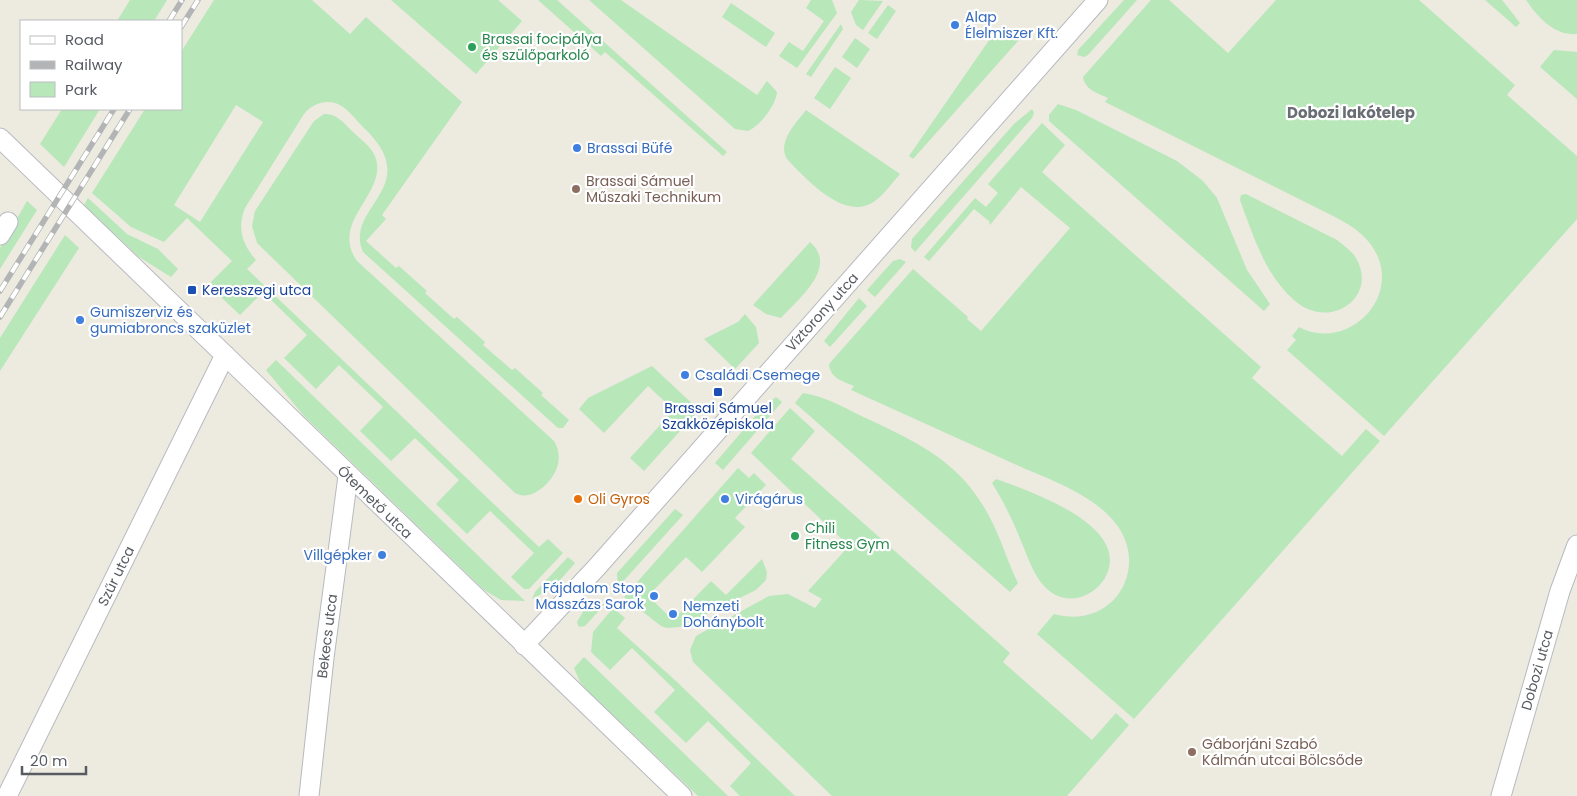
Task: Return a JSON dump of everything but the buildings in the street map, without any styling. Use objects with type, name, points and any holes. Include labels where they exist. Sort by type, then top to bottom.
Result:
[{"type":"street","name":"Víztorony utca","points":[[524,645],[588,577],[1098,0]]},
{"type":"street","name":"Ótemető utca","points":[[0,138],[348,476],[682,796]]},
{"type":"street","name":"Szűr utca","points":[[7,796],[225,356]]},
{"type":"street","name":"Bekecs utca","points":[[309,796],[348,476]]},
{"type":"street","name":"Dobozi utca","points":[[1501,796],[1560,591],[1577,545]]},
{"type":"green space","points":[[130,0],[167,0],[155,20],[118,20]]},
{"type":"green space","points":[[214,0],[312,0],[350,34],[366,17],[462,102],[382,215],[386,219],[366,241],[396,268],[399,266],[454,319],[457,317],[485,342],[483,345],[512,370],[515,368],[569,420],[563,428],[558,428],[363,252],[360,236],[363,222],[386,181],[387,166],[381,148],[351,114],[335,103],[314,105],[304,114],[245,208],[241,222],[242,235],[247,248],[256,260],[247,269],[539,547],[548,539],[563,553],[529,589],[524,589],[511,577],[534,553],[490,511],[467,534],[436,504],[459,480],[415,438],[391,461],[360,431],[383,407],[339,365],[316,389],[284,358],[307,335],[263,292],[240,315],[208,285],[232,261],[187,218],[164,242],[131,227],[92,193],[144,110],[182,110],[182,50]],"holes":[[[236,105],[263,122],[200,222],[174,205]]]},
{"type":"green space","name":"Brassai focipálya és szülőparkoló","points":[[391,0],[498,0],[522,21],[476,74]]},
{"type":"green space","points":[[538,0],[557,0],[727,152],[723,156],[605,52],[601,56]]},
{"type":"green space","points":[[589,0],[621,0],[757,95],[767,81],[777,92],[771,109],[762,120],[748,131],[735,129]]},
{"type":"green space","points":[[811,0],[832,0],[837,13],[797,68],[779,56],[789,42],[803,51],[824,21],[806,8]]},
{"type":"green space","points":[[859,0],[883,1],[863,30],[856,25],[851,12]]},
{"type":"green space","points":[[1124,0],[1137,0],[1088,55],[1084,57],[1077,55],[1078,50]]},
{"type":"green space","points":[[1151,0],[1169,0],[1228,53],[1276,0],[1419,0],[1515,85],[1507,95],[1577,156],[1577,219],[1384,436],[1287,350],[1296,340],[1292,336],[1299,327],[1316,333],[1333,333],[1349,328],[1362,319],[1373,306],[1380,291],[1382,274],[1378,257],[1371,244],[1355,229],[1337,218],[1105,102],[1108,98],[1086,85],[1083,77]]},
{"type":"green space","points":[[1485,0],[1502,0],[1520,23],[1516,27]]},
{"type":"green space","points":[[1526,0],[1577,0],[1577,34],[1569,34],[1554,29],[1541,19]]},
{"type":"green space","points":[[731,3],[775,33],[766,47],[722,17]]},
{"type":"green space","points":[[888,5],[896,11],[877,39],[868,33]]},
{"type":"green space","points":[[841,24],[843,29],[811,77],[806,74]]},
{"type":"green space","points":[[1003,32],[1013,35],[1019,40],[913,159],[909,156],[992,36]]},
{"type":"green space","points":[[855,38],[870,49],[857,68],[842,57]]},
{"type":"green space","points":[[1554,50],[1577,52],[1577,99],[1540,67]]},
{"type":"green space","points":[[835,67],[851,78],[830,109],[814,98]]},
{"type":"green space","points":[[1058,104],[1076,110],[1177,161],[1203,181],[1217,198],[1247,270],[1270,304],[1264,311],[1049,121],[1049,115]]},
{"type":"green space","points":[[1032,109],[1034,113],[1032,118],[915,252],[911,247],[912,239],[1014,124]]},
{"type":"green space","points":[[61,110],[99,110],[64,167],[40,144]]},
{"type":"green space","points":[[806,110],[900,174],[870,204],[859,207],[847,206],[836,201],[824,194],[803,176],[787,159],[784,146],[786,139]]},
{"type":"green space","points":[[324,114],[340,119],[374,154],[377,168],[375,181],[354,219],[350,232],[350,246],[357,261],[554,441],[559,455],[556,470],[548,483],[535,492],[528,495],[515,493],[257,243],[252,226],[255,211],[314,121]]},
{"type":"green space","points":[[1042,123],[1065,145],[1042,172],[1261,367],[1252,378],[1342,456],[1366,429],[1380,441],[1134,719],[1037,634],[1054,614],[1076,617],[1095,613],[1110,603],[1121,590],[1128,573],[1129,555],[1124,537],[1112,519],[1090,500],[1064,486],[851,390],[854,386],[834,376],[829,364],[913,269],[968,317],[967,319],[981,331],[1070,228],[1021,187],[990,225],[989,221],[974,209],[929,261],[924,257],[975,198],[986,207],[998,193],[988,184]]},
{"type":"green space","points":[[1246,194],[1337,240],[1350,250],[1356,258],[1361,272],[1361,286],[1356,297],[1347,306],[1335,311],[1322,312],[1308,309],[1294,300],[1284,290],[1268,267],[1250,227],[1240,200],[1241,195]]},
{"type":"green space","points":[[88,198],[127,234],[158,249],[178,269],[171,277],[139,257],[84,205]]},
{"type":"green space","points":[[27,201],[37,210],[0,269],[0,248]]},
{"type":"green space","points":[[65,235],[79,248],[0,371],[0,338]]},
{"type":"green space","points":[[810,242],[818,252],[820,262],[818,272],[813,282],[797,302],[781,318],[766,314],[753,305]]},
{"type":"green space","points":[[900,259],[906,262],[875,297],[867,290],[893,261]]},
{"type":"green space","points":[[859,298],[867,306],[830,347],[824,341]]},
{"type":"green space","points":[[745,314],[756,327],[759,343],[735,369],[704,339],[738,322]]},
{"type":"green space","points":[[276,360],[525,601],[501,600],[484,590],[304,416],[266,370]]},
{"type":"green space","points":[[652,366],[699,410],[644,471],[630,458],[674,410],[648,386],[604,433],[579,409],[588,398]]},
{"type":"green space","points":[[803,393],[829,400],[906,438],[923,447],[953,469],[978,498],[1001,541],[1018,583],[1010,592],[795,403]]},
{"type":"green space","points":[[776,397],[782,402],[723,470],[715,463],[763,407]]},
{"type":"green space","points":[[790,408],[815,431],[791,459],[1010,653],[1003,662],[1092,740],[1116,713],[1129,725],[1067,796],[832,796],[693,662],[690,650],[696,636],[769,596],[788,594],[815,608],[822,599],[808,591],[849,546],[751,453]]},
{"type":"green space","points":[[738,468],[749,478],[754,473],[766,485],[735,518],[745,527],[702,572],[686,557],[648,596],[673,620],[711,581],[726,595],[762,559],[767,572],[766,580],[756,590],[680,627],[667,628],[661,626],[624,597]]},
{"type":"green space","points":[[996,479],[1055,503],[1084,520],[1095,530],[1104,541],[1109,555],[1109,568],[1104,580],[1095,589],[1084,596],[1071,598],[1058,596],[1041,583],[992,483]]},
{"type":"green space","points":[[675,509],[683,515],[618,587],[617,573]]},
{"type":"green space","points":[[568,557],[575,563],[554,587],[532,599],[535,592]]},
{"type":"green space","points":[[597,604],[605,604],[585,626],[579,627],[577,622],[584,610]]},
{"type":"green space","points":[[613,608],[625,618],[617,628],[676,681],[795,796],[740,796],[730,786],[751,763],[708,721],[686,743],[654,712],[675,690],[632,648],[610,670],[591,652],[593,632]]},
{"type":"green space","points":[[584,657],[728,796],[698,796],[589,692],[580,682],[574,668]]},
{"type":"railway","points":[[170,20],[182,0]]},
{"type":"railway","points":[[182,25],[198,0]]},
{"type":"railway","points":[[0,291],[113,110]]},
{"type":"railway","points":[[0,317],[129,110]]},
{"type":"place","name":"Alap Élelmiszer Kft.","points":[[955,25]]},
{"type":"place","name":"Brassai focipálya és szülőparkoló","points":[[472,47]]},
{"type":"place","name":"Brassai Büfé","points":[[577,148]]},
{"type":"place","name":"Brassai Sámuel Műszaki Technikum","points":[[576,189]]},
{"type":"place","name":"Keresszegi utca","points":[[192,290]]},
{"type":"place","name":"Gumiszerviz és gumiabroncs szaküzlet","points":[[80,320]]},
{"type":"place","name":"Családi Csemege","points":[[685,375]]},
{"type":"place","name":"Brassai Sámuel Szakközépiskola","points":[[718,392]]},
{"type":"place","name":"Oli Gyros","points":[[578,499]]},
{"type":"place","name":"Virágárus","points":[[725,499]]},
{"type":"place","name":"Chili Fitness Gym","points":[[795,536]]},
{"type":"place","name":"Villgépker","points":[[382,555]]},
{"type":"place","name":"Fájdalom Stop Masszázs Sarok","points":[[654,596]]},
{"type":"place","name":"Nemzeti Dohánybolt","points":[[673,614]]},
{"type":"place","name":"Gáborjáni Szabó Kálmán utcai Bölcsőde","points":[[1192,752]]},
{"type":"district","name":"Dobozi lakótelep","points":[[1351,112]]}]
